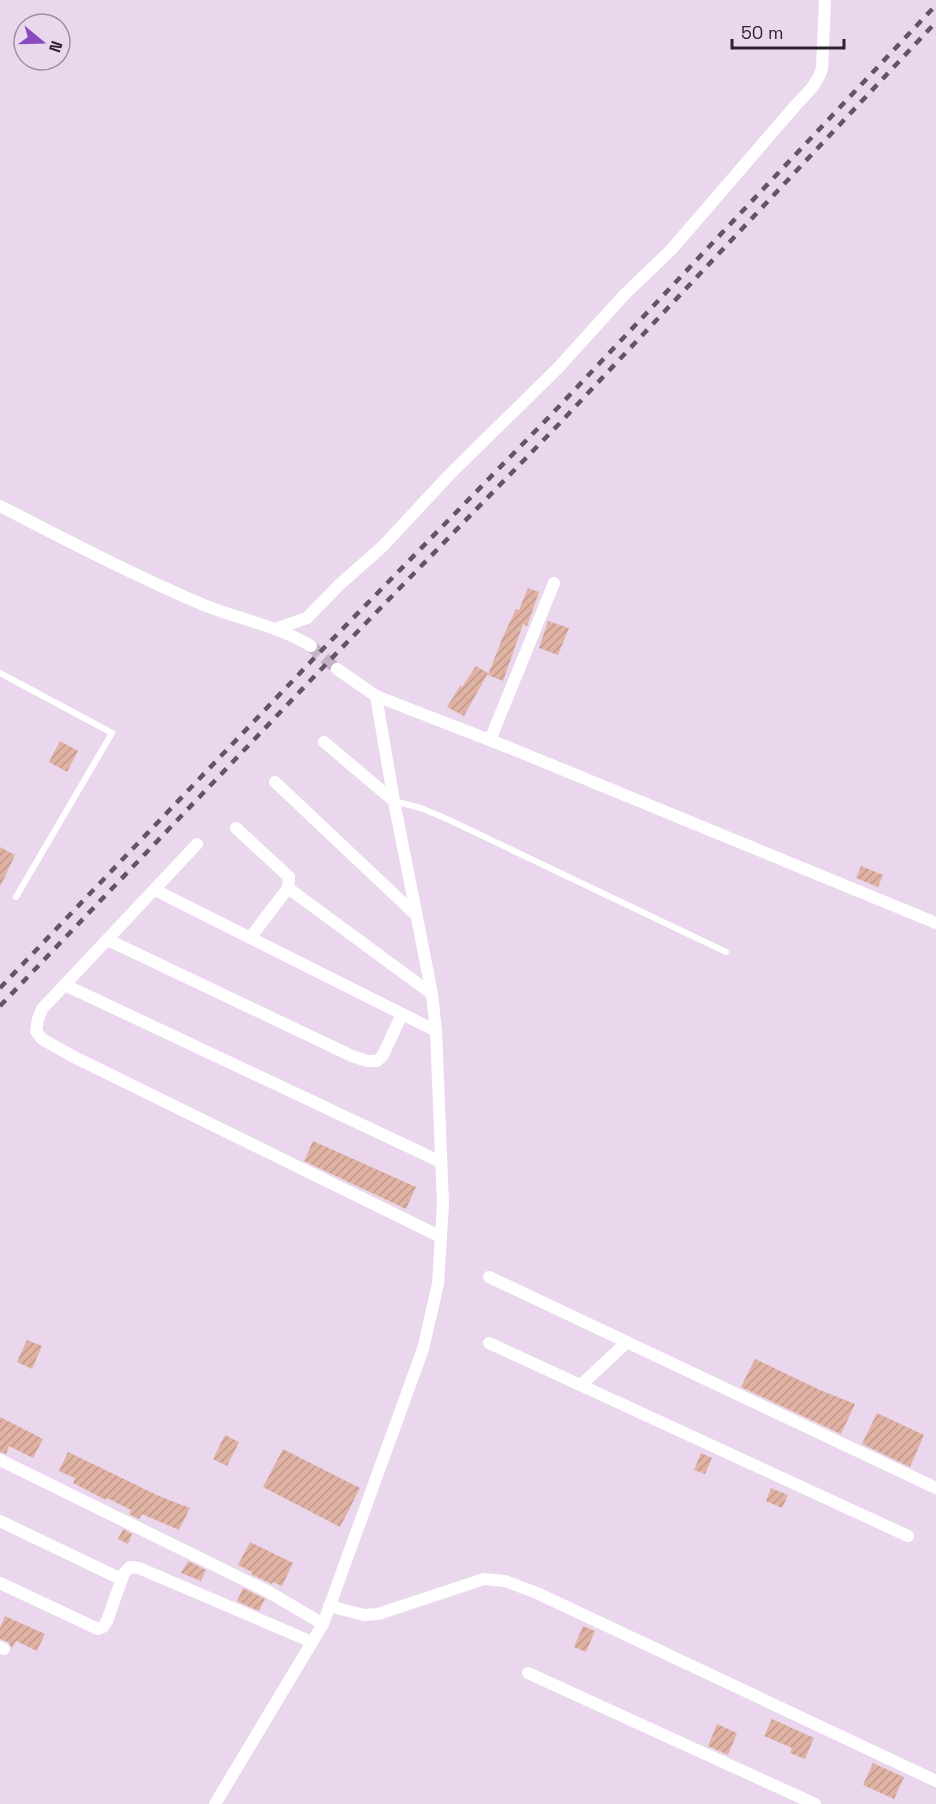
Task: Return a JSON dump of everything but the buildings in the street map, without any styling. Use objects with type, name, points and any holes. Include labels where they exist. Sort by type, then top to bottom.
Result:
[{"type":"street","points":[[275,629],[307,618],[339,585],[383,546],[452,472],[558,368],[625,294],[671,250],[738,174],[819,78],[824,49],[825,0]]},
{"type":"street","points":[[0,507],[144,579],[202,604],[291,634],[311,646]]},
{"type":"street","points":[[490,740],[554,583]]},
{"type":"street","points":[[337,669],[376,696],[490,740],[936,923]]},
{"type":"street","points":[[215,1804],[334,1607],[423,1349],[438,1284],[443,1203],[436,1031],[432,994],[376,696]]},
{"type":"street","points":[[324,742],[394,801]]},
{"type":"street","points":[[275,782],[417,915]]},
{"type":"street","points":[[236,828],[288,875],[290,880],[288,888],[250,938]]},
{"type":"street","points":[[197,844],[42,1010],[36,1031],[42,1039],[72,1056],[441,1237]]},
{"type":"street","points":[[288,888],[432,994]]},
{"type":"street","points":[[155,890],[436,1031]]},
{"type":"street","points":[[108,940],[352,1056],[367,1061],[377,1061],[383,1055],[402,1014]]},
{"type":"street","points":[[65,985],[441,1162]]},
{"type":"street","points":[[489,1277],[936,1488]]},
{"type":"street","points":[[581,1385],[627,1342]]},
{"type":"street","points":[[489,1343],[908,1536]]},
{"type":"street","points":[[0,1461],[267,1591],[323,1624]]},
{"type":"street","points":[[0,1521],[121,1579]]},
{"type":"street","points":[[0,1583],[98,1629],[103,1627],[107,1621],[121,1579],[130,1567],[139,1568],[312,1642]]},
{"type":"street","points":[[334,1607],[364,1615],[378,1614],[440,1592],[484,1580],[505,1581],[537,1593],[936,1781]]},
{"type":"street","points":[[528,1673],[815,1804]]},
{"type":"lane","points":[[0,674],[112,733],[16,897]]},
{"type":"lane","points":[[394,801],[421,808],[447,819],[726,952]]},
{"type":"tunnel","points":[[311,646],[337,669]]},
{"type":"railway","points":[[0,988],[321,651],[550,416],[936,5]]},
{"type":"railway","points":[[0,1006],[559,424],[936,22]]}]
